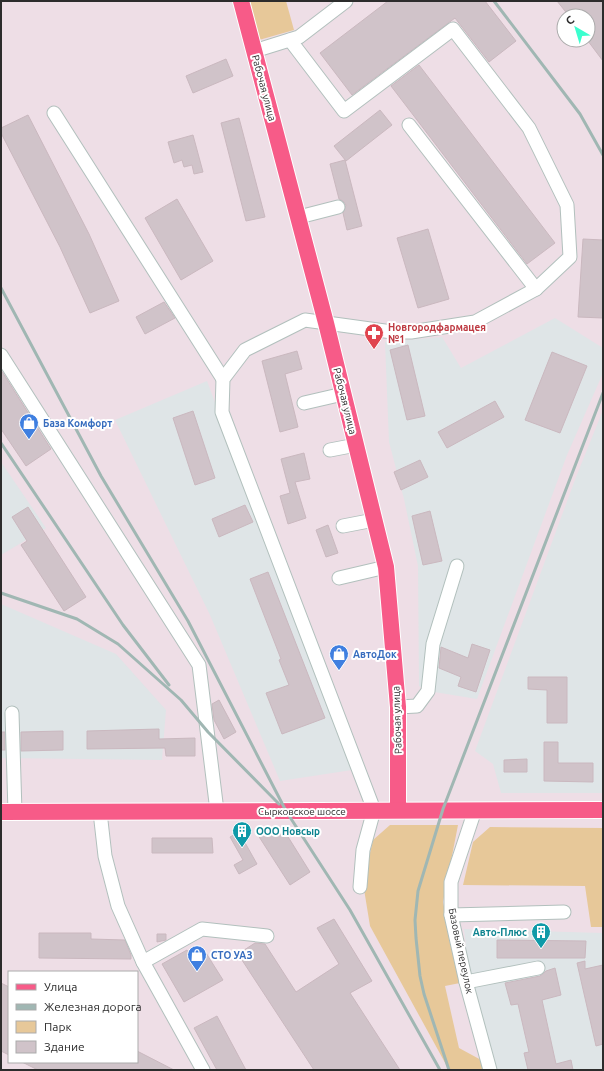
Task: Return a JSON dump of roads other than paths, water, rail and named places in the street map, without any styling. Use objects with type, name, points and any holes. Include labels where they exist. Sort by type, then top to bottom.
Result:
[{"type":"main road","name":"Рабочая улица","points":[[241,1],[299,217],[386,567],[398,706],[398,810]]},
{"type":"main road","name":"Сырковское шоссе","points":[[8,812],[603,810]]},
{"type":"street","points":[[254,51],[294,38],[346,1]]},
{"type":"street","points":[[223,379],[245,350],[305,320],[392,332],[411,332],[475,322],[536,289],[570,257],[567,205],[529,128],[452,28],[344,111],[294,38]]},
{"type":"street","points":[[54,113],[223,379],[222,412],[374,810],[363,850],[360,887]]},
{"type":"street","points":[[410,125],[536,289]]},
{"type":"street","points":[[299,217],[338,207]]},
{"type":"street","points":[[1,355],[199,665],[217,811]]},
{"type":"street","points":[[304,403],[343,394]]},
{"type":"street","points":[[330,450],[356,445]]},
{"type":"street","points":[[343,526],[374,520]]},
{"type":"street","points":[[398,706],[417,706],[428,691],[433,644],[456,566]]},
{"type":"street","points":[[339,578],[386,567]]},
{"type":"street","points":[[8,812],[12,713]]},
{"type":"street","name":"Базовый переулок","points":[[475,810],[451,882],[451,915],[466,982],[490,1070]]},
{"type":"street","points":[[100,812],[105,856],[118,906],[143,962],[204,1070]]},
{"type":"street","points":[[451,915],[564,912]]},
{"type":"street","points":[[143,962],[202,929],[267,936]]},
{"type":"street","points":[[466,982],[538,968]]},
{"type":"railway","points":[[494,1],[580,114],[603,155]]},
{"type":"railway","points":[[1,288],[101,476],[188,621],[286,811],[350,910],[440,1070]]},
{"type":"railway","points":[[449,1070],[424,994],[420,976],[415,920],[418,891],[443,809],[603,393]]},
{"type":"railway","points":[[1,443],[123,625],[169,685]]},
{"type":"railway","points":[[1,593],[77,619],[118,644],[181,700],[208,732],[279,804]]},
{"type":"place","name":"Новгородфармацея №1","points":[[374,350]]},
{"type":"place","name":"База Комфорт","points":[[29,440]]},
{"type":"place","name":"АвтоДок","points":[[339,671]]},
{"type":"place","name":"ООО Новсыр","points":[[242,848]]},
{"type":"place","name":"Авто-Плюс","points":[[541,949]]},
{"type":"place","name":"СТО УАЗ","points":[[197,972]]}]
